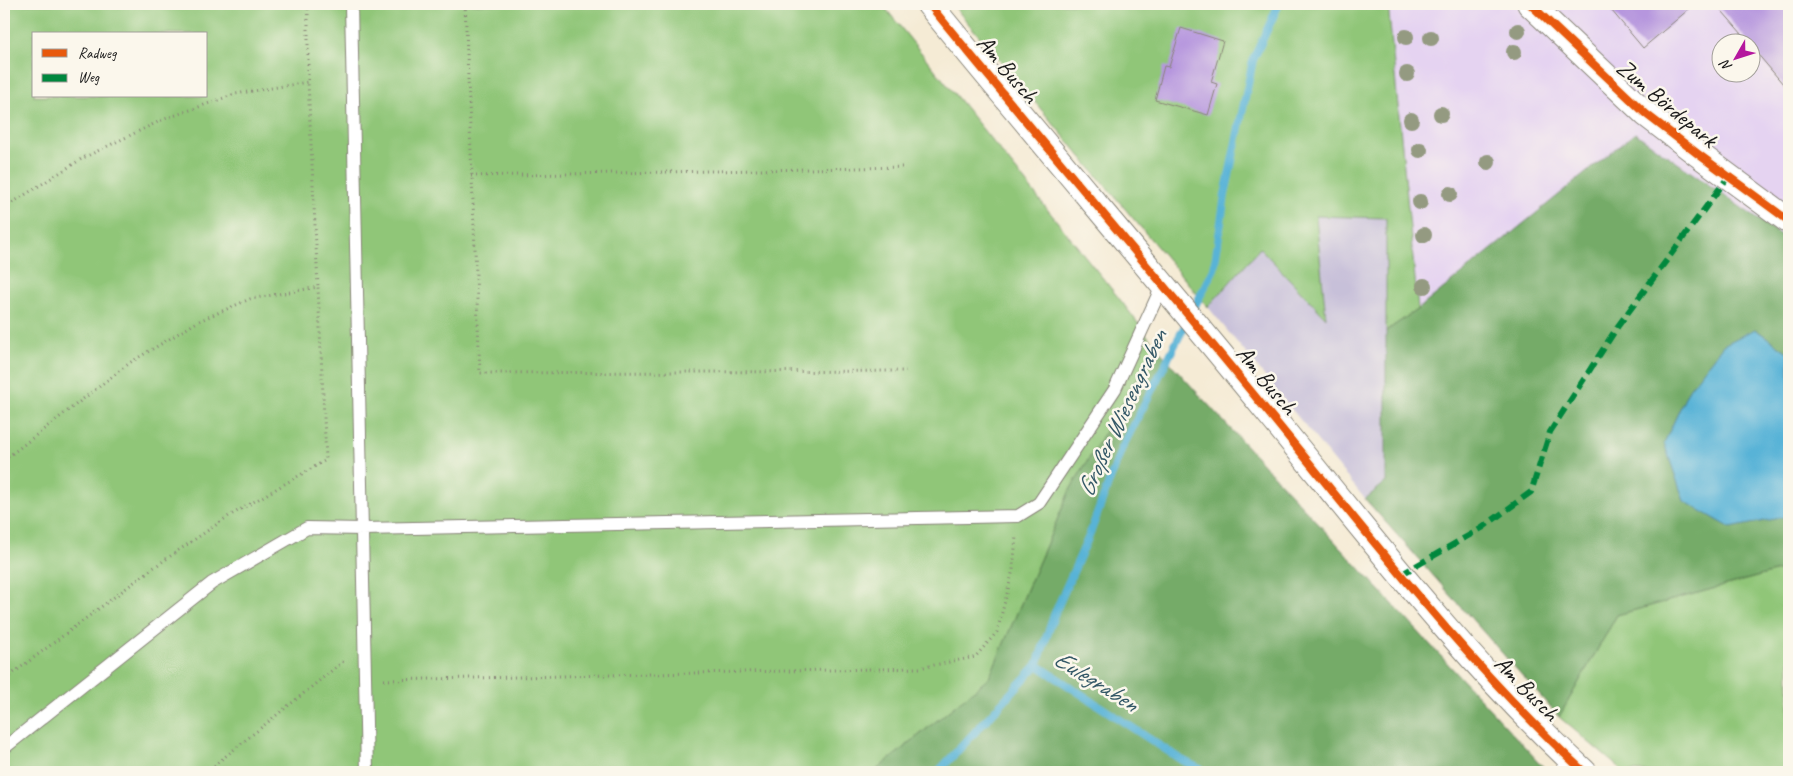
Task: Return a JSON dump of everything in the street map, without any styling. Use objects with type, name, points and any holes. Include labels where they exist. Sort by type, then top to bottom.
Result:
[{"type":"street","name":"Am Busch","points":[[929,4],[1168,290],[1424,603],[1487,675],[1584,772]]},
{"type":"street","name":"Zum Bördepark","points":[[1530,4],[1646,114],[1789,221]]},
{"type":"lane","points":[[350,4],[367,772]]},
{"type":"lane","points":[[4,748],[212,583],[307,528],[363,529],[1018,516],[1039,503],[1115,389],[1168,290]]},
{"type":"path","points":[[4,680],[153,568],[229,516],[326,460],[308,82],[308,4]]},
{"type":"path","points":[[465,4],[480,373],[906,371]]},
{"type":"path","points":[[4,208],[83,158],[162,120],[235,94],[308,82]]},
{"type":"path","points":[[471,176],[904,167]]},
{"type":"path","points":[[4,460],[131,362],[199,321],[250,299],[318,287]]},
{"type":"path","points":[[366,680],[919,668],[975,657],[997,632],[1013,570],[1018,516]]},
{"type":"path","points":[[206,772],[365,644]]},
{"type":"shaded area","points":[[1388,4],[1789,4],[1789,241],[1635,133],[1418,309]]},
{"type":"shaded area","points":[[1315,216],[1386,218],[1386,482],[1365,499],[1208,307],[1260,248],[1325,317]]},
{"type":"green space","points":[[4,4],[882,4],[1122,302],[1156,347],[1070,490],[989,678],[874,772],[4,772]]},
{"type":"green space","points":[[952,4],[1388,4],[1418,309],[1386,331],[1386,218],[1316,216],[1326,318],[1260,248],[1208,307]]},
{"type":"green space","points":[[1635,133],[1789,241],[1789,353],[1755,329],[1784,517],[1789,501],[1789,568],[1617,615],[1559,717],[1365,499],[1386,482],[1386,331],[1418,309]]},
{"type":"green space","points":[[1156,347],[1548,772],[874,772],[989,678],[1070,490]]},
{"type":"green space","points":[[1789,568],[1789,772],[1624,772],[1559,717],[1617,615]]},
{"type":"water","points":[[1755,329],[1789,353],[1789,501],[1784,517],[1731,528],[1684,501],[1664,443],[1689,389],[1723,345]]},
{"type":"building","points":[[1606,4],[1695,4],[1643,48]]},
{"type":"building","points":[[1716,4],[1789,4],[1789,91],[1760,57],[1760,32],[1740,32]]},
{"type":"building","points":[[1181,28],[1223,41],[1211,82],[1217,84],[1208,115],[1155,100],[1164,66],[1169,67]]},
{"type":"waterway","name":"Großer Wiesengraben","points":[[1037,665],[1054,615],[1089,536],[1121,450],[1214,269],[1225,195],[1253,60],[1279,4]]},
{"type":"waterway","name":"Eulegraben","points":[[938,772],[1037,665],[1180,759],[1206,772]]},
{"type":"marked path","points":[[1400,575],[1482,528],[1531,492],[1550,432],[1618,326],[1728,177]]},
{"type":"cycle path","points":[[929,4],[1417,594],[1498,686],[1584,772]]},
{"type":"cycle path","points":[[1530,4],[1646,114],[1789,221]]}]
